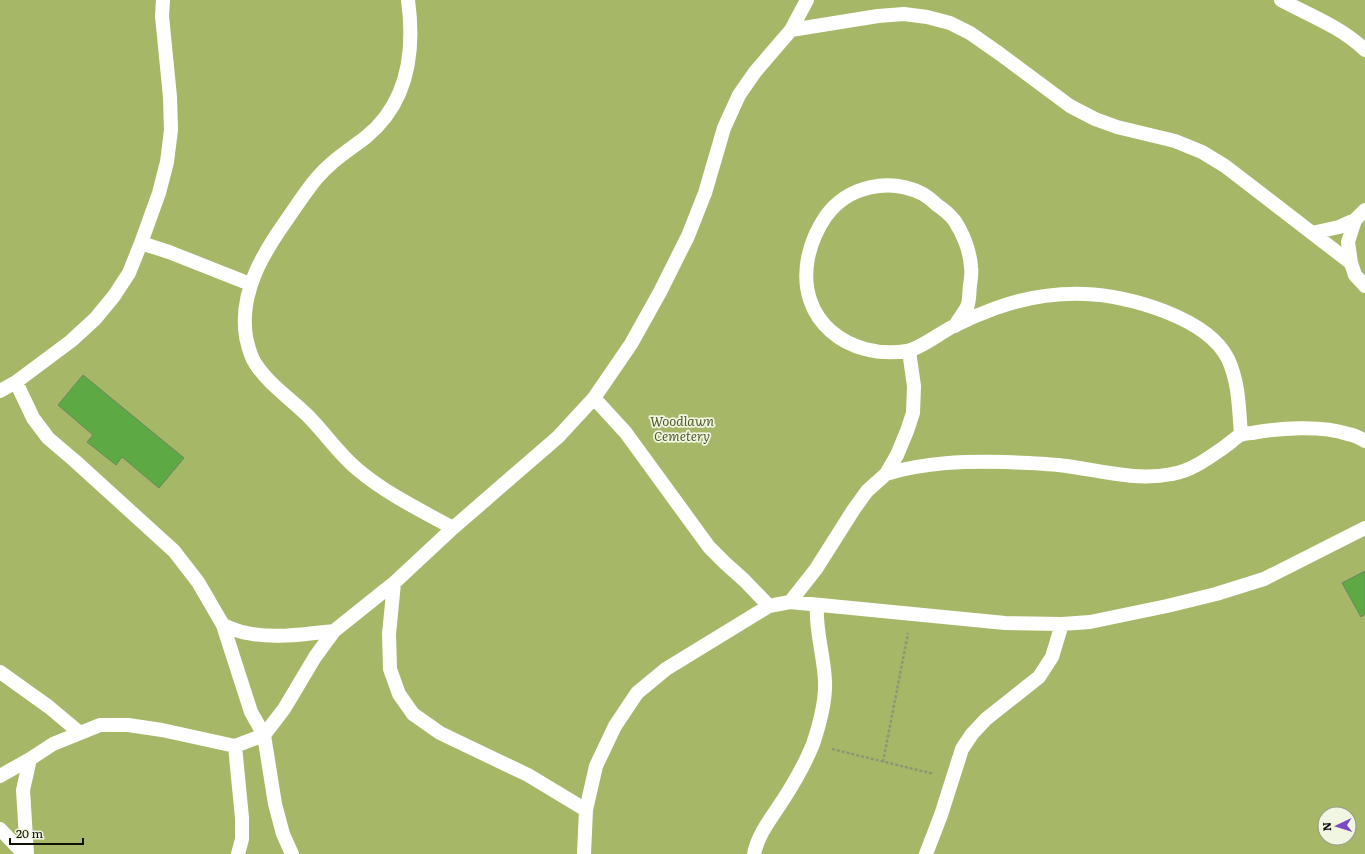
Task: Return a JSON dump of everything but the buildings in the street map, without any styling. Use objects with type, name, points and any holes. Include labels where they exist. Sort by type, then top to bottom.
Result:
[{"type":"lane","points":[[0,392],[16,382],[71,341],[95,319],[114,296],[129,273],[158,193],[167,162],[171,130],[170,97],[162,16],[162,0]]},
{"type":"lane","points":[[408,0],[410,51],[406,77],[398,98],[385,117],[366,136],[337,158],[316,178],[274,238],[258,265],[250,284],[245,309],[245,328],[246,339],[254,362],[266,378],[297,405],[318,427],[334,447],[357,469],[379,486],[453,528]]},
{"type":"lane","points":[[0,776],[53,744],[100,725],[128,725],[162,730],[235,746],[264,735],[284,709],[315,657],[334,631],[394,583],[453,528],[558,437],[594,398],[631,344],[660,292],[688,236],[705,193],[724,128],[739,95],[755,72],[791,30],[807,0]]},
{"type":"lane","points":[[1281,0],[1330,24],[1350,37],[1365,50]]},
{"type":"lane","points":[[791,30],[878,16],[904,14],[927,17],[950,23],[970,33],[1070,106],[1095,119],[1117,127],[1175,141],[1202,152],[1225,166],[1351,263]]},
{"type":"lane","points":[[954,326],[968,305],[972,269],[967,248],[954,220],[941,207],[924,194],[909,189],[891,185],[876,186],[859,190],[843,200],[826,215],[817,231],[810,249],[806,270],[807,292],[816,313],[828,329],[846,342],[863,349],[881,353],[909,351],[954,326],[996,308],[1017,302],[1054,296],[1084,294],[1103,296],[1155,307],[1196,327],[1215,342],[1227,358],[1234,377],[1241,435]]},
{"type":"lane","points":[[1312,233],[1339,227],[1355,220],[1365,210]]},
{"type":"lane","points":[[1355,220],[1348,242],[1351,263],[1355,275],[1365,286]]},
{"type":"lane","points":[[141,243],[169,252],[250,284]]},
{"type":"lane","points":[[790,602],[816,569],[854,509],[868,491],[886,474],[900,449],[913,413],[914,386],[909,351]]},
{"type":"lane","points":[[16,382],[33,418],[48,438],[174,551],[198,582],[223,625],[251,712],[264,735],[275,804],[283,834],[292,854]]},
{"type":"lane","points":[[594,398],[626,433],[709,547],[769,606]]},
{"type":"lane","points":[[886,474],[905,468],[929,464],[986,462],[1065,466],[1132,476],[1160,476],[1173,474],[1191,468],[1206,460],[1241,435],[1264,430],[1308,428],[1348,433],[1365,441]]},
{"type":"lane","points":[[584,854],[586,810],[596,766],[615,726],[637,693],[666,669],[769,606],[790,602],[1005,622],[1062,624],[1090,622],[1216,594],[1264,579],[1365,528]]},
{"type":"lane","points":[[394,583],[389,634],[390,669],[399,694],[414,714],[440,733],[528,775],[586,810]]},
{"type":"lane","points":[[754,854],[764,830],[800,772],[813,744],[821,716],[825,682],[816,616],[817,605]]},
{"type":"lane","points":[[926,854],[941,815],[962,749],[972,734],[986,719],[1039,677],[1052,657],[1062,624]]},
{"type":"lane","points":[[223,625],[246,633],[270,635],[296,635],[334,631]]},
{"type":"lane","points":[[0,672],[49,707],[80,733]]},
{"type":"lane","points":[[235,746],[242,818],[242,839],[238,854]]},
{"type":"lane","points":[[27,854],[22,790],[30,759]]},
{"type":"lane","points":[[0,829],[24,854]]},
{"type":"path","points":[[883,762],[912,614]]},
{"type":"path","points":[[813,744],[952,779]]},
{"type":"green space","name":"Woodlawn Cemetery","points":[[0,0],[1365,0],[1365,854],[0,854]]}]
